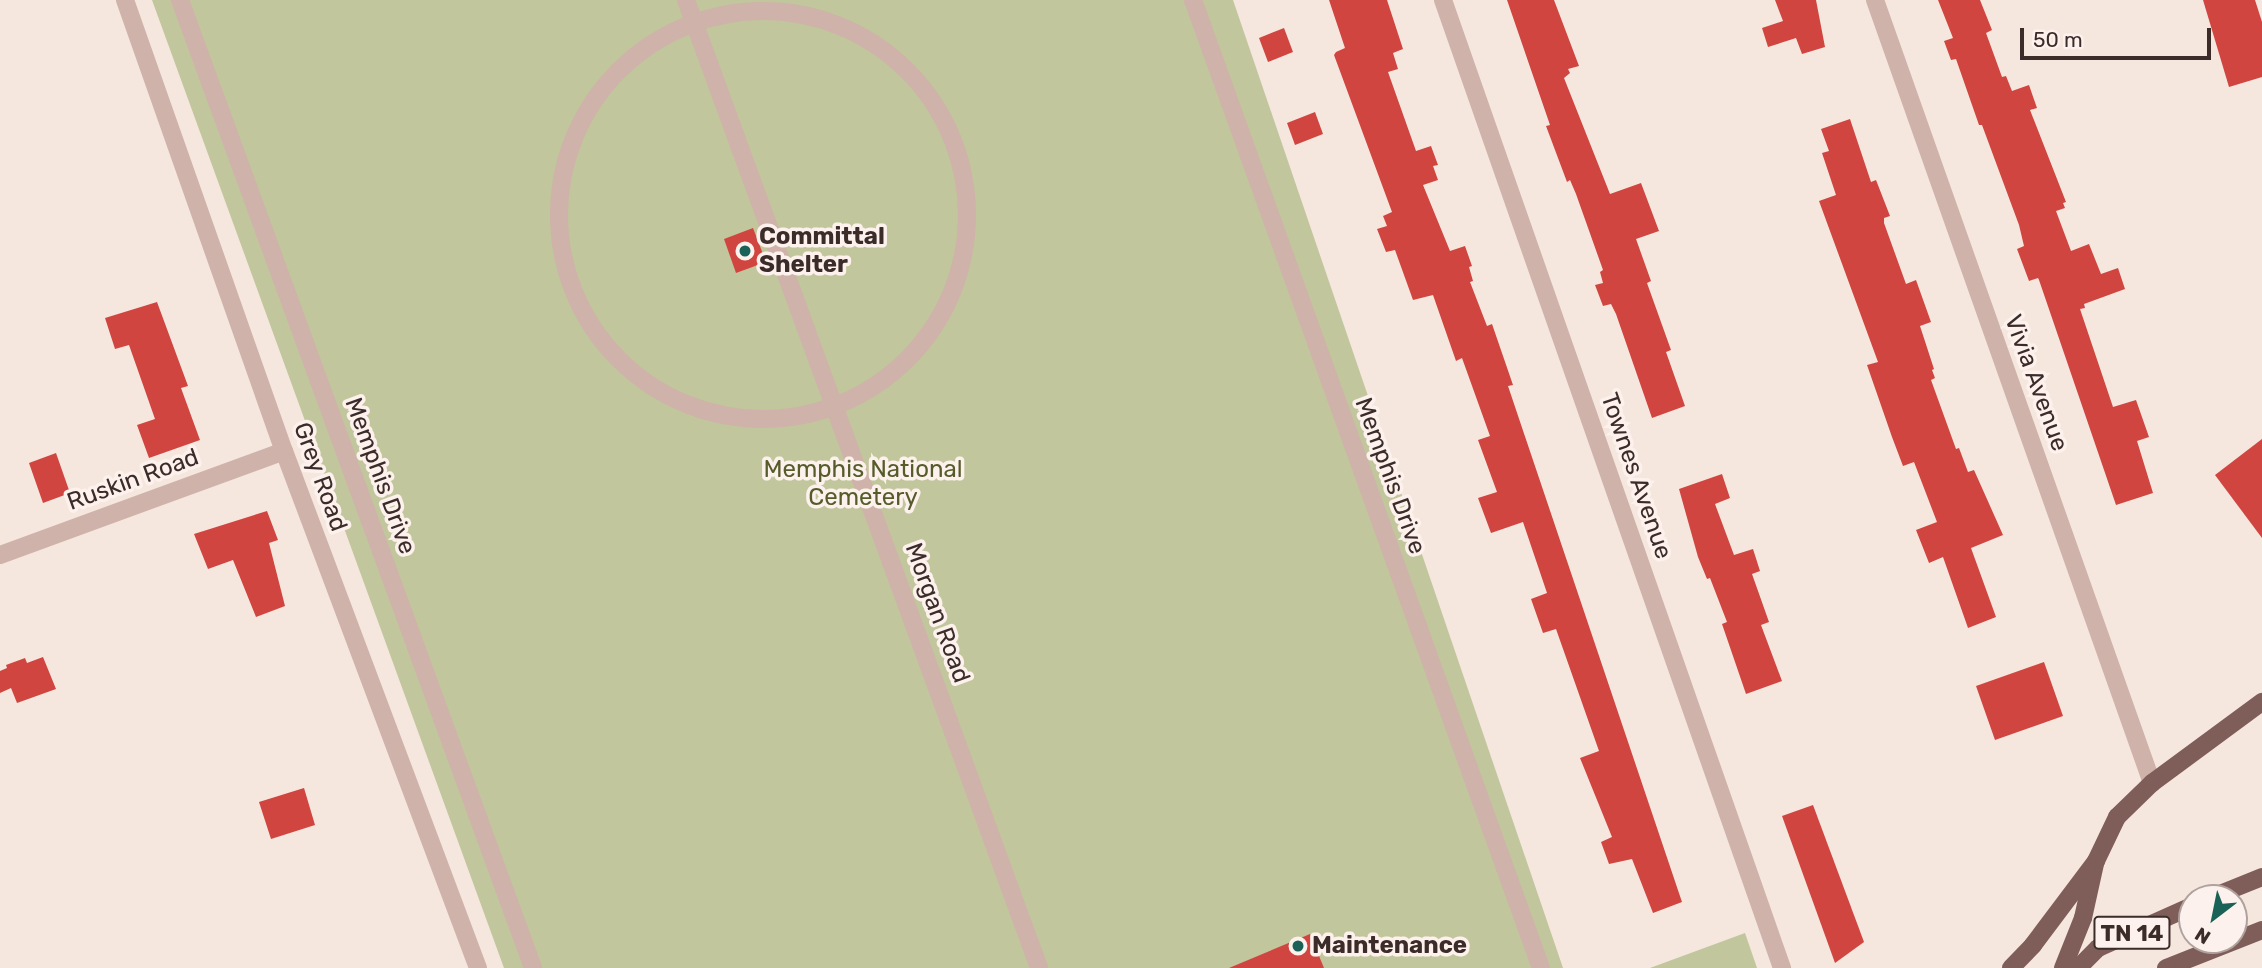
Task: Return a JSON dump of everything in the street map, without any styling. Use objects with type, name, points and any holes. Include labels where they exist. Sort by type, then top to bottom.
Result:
[{"type":"main road","points":[[2011,968],[2034,944],[2096,861],[2117,817],[2152,783],[2262,702]]},
{"type":"main road","points":[[2063,968],[2083,918],[2096,861]]},
{"type":"main road","points":[[2245,884],[2262,877]]},
{"type":"main road","name":"TN 14","points":[[2078,968],[2098,948],[2178,912]]},
{"type":"main road","name":"TN 14","points":[[2166,968],[2262,930]]},
{"type":"street","name":"Grey Road","points":[[125,0],[284,451],[478,968]]},
{"type":"street","name":"Memphis Drive","points":[[180,0],[534,968]]},
{"type":"street","name":"Morgan Road","points":[[686,0],[1039,968]]},
{"type":"street","name":"Memphis Drive","points":[[1193,0],[1541,968]]},
{"type":"street","name":"Townes Avenue","points":[[1443,0],[1782,968]]},
{"type":"street","name":"Vivia Avenue","points":[[1875,0],[2152,783]]},
{"type":"street","points":[[764,9],[834,22],[895,58],[941,112],[965,178],[966,250],[942,316],[897,371],[836,407],[773,420],[708,412],[650,386],[602,342],[570,285],[558,221],[565,157],[593,99],[637,52],[694,21],[764,9]]},
{"type":"street","name":"Ruskin Road","points":[[0,555],[284,451]]},
{"type":"green space","name":"Memphis National Cemetery","points":[[152,0],[1233,0],[1563,968],[504,968]]},
{"type":"green space","points":[[1745,933],[1757,968],[1650,968]]},
{"type":"building","points":[[1329,0],[1387,0],[1403,49],[1393,53],[1398,69],[1388,72],[1416,151],[1431,146],[1438,165],[1433,166],[1438,180],[1423,185],[1450,251],[1465,246],[1472,266],[1469,267],[1473,281],[1470,282],[1487,326],[1492,324],[1513,385],[1508,386],[1682,902],[1653,913],[1632,859],[1609,864],[1601,842],[1612,837],[1580,758],[1599,751],[1556,629],[1543,633],[1531,599],[1547,593],[1523,522],[1491,533],[1478,498],[1497,492],[1478,440],[1490,436],[1462,358],[1456,361],[1433,295],[1413,300],[1395,250],[1386,252],[1377,229],[1387,226],[1383,216],[1392,212],[1334,55],[1345,48]]},
{"type":"building","points":[[1507,0],[1554,0],[1579,66],[1568,69],[1570,73],[1564,78],[1610,194],[1641,183],[1659,231],[1636,239],[1651,281],[1647,283],[1671,350],[1666,352],[1685,406],[1652,418],[1616,314],[1611,304],[1603,306],[1595,285],[1603,283],[1600,272],[1603,270],[1576,194],[1570,180],[1567,182],[1546,126],[1550,125]]},
{"type":"building","points":[[1775,0],[1816,0],[1825,47],[1802,54],[1796,38],[1768,47],[1762,28],[1783,21]]},
{"type":"building","points":[[1938,0],[1980,0],[1992,30],[1986,33],[2002,77],[2006,76],[2012,91],[2029,85],[2037,108],[2030,110],[2066,202],[2063,203],[2065,208],[2056,211],[2071,251],[2089,244],[2101,274],[2118,268],[2125,289],[2084,304],[2085,308],[2080,309],[2113,407],[2136,400],[2149,437],[2137,441],[2153,493],[2116,505],[2039,280],[2029,281],[2017,249],[2024,246],[2019,225],[1956,59],[1951,60],[1944,41],[1953,38]]},
{"type":"building","points":[[2203,0],[2255,0],[2262,22],[2262,77],[2229,87]]},
{"type":"building","points":[[1284,28],[1293,52],[1268,62],[1259,38]]},
{"type":"building","points":[[1315,112],[1323,134],[1295,145],[1287,123]]},
{"type":"building","points":[[1850,119],[1871,182],[1876,180],[1890,216],[1884,218],[1884,223],[1906,284],[1916,280],[1931,322],[1920,326],[1934,369],[1935,378],[1931,380],[1956,449],[1959,448],[1968,472],[1974,470],[2003,535],[1971,548],[1996,617],[1968,628],[1943,557],[1929,563],[1916,530],[1937,522],[1914,462],[1903,466],[1892,437],[1867,365],[1878,362],[1819,201],[1836,195],[1822,153],[1829,151],[1821,129]]},
{"type":"building","name":"Committal Shelter","points":[[753,228],[766,262],[736,273],[724,239]]},
{"type":"building","points":[[157,302],[188,386],[181,388],[200,440],[149,458],[137,425],[155,419],[129,345],[115,349],[105,318]]},
{"type":"building","points":[[2262,439],[2262,538],[2215,475]]},
{"type":"building","points":[[56,453],[70,493],[43,503],[29,463]]},
{"type":"building","points":[[1722,474],[1730,498],[1715,504],[1734,555],[1753,549],[1760,571],[1752,574],[1769,622],[1761,625],[1782,681],[1746,694],[1722,624],[1727,622],[1710,578],[1707,579],[1698,557],[1679,489]]},
{"type":"building","points":[[267,511],[278,540],[269,543],[285,606],[256,617],[233,560],[208,569],[194,534]]},
{"type":"building","points":[[43,657],[56,689],[17,703],[11,688],[0,693],[0,671],[7,668],[6,665],[25,658],[27,663]]},
{"type":"building","points":[[2044,662],[2063,716],[1995,740],[1976,686]]},
{"type":"building","points":[[304,788],[315,825],[271,839],[259,802]]},
{"type":"building","points":[[1813,805],[1864,942],[1835,963],[1782,816]]},
{"type":"building","name":"Maintenance","points":[[1310,934],[1324,968],[1229,968]]},
{"type":"place","name":"Committal Shelter","points":[[745,251]]},
{"type":"place","name":"Maintenance","points":[[1298,946]]}]
